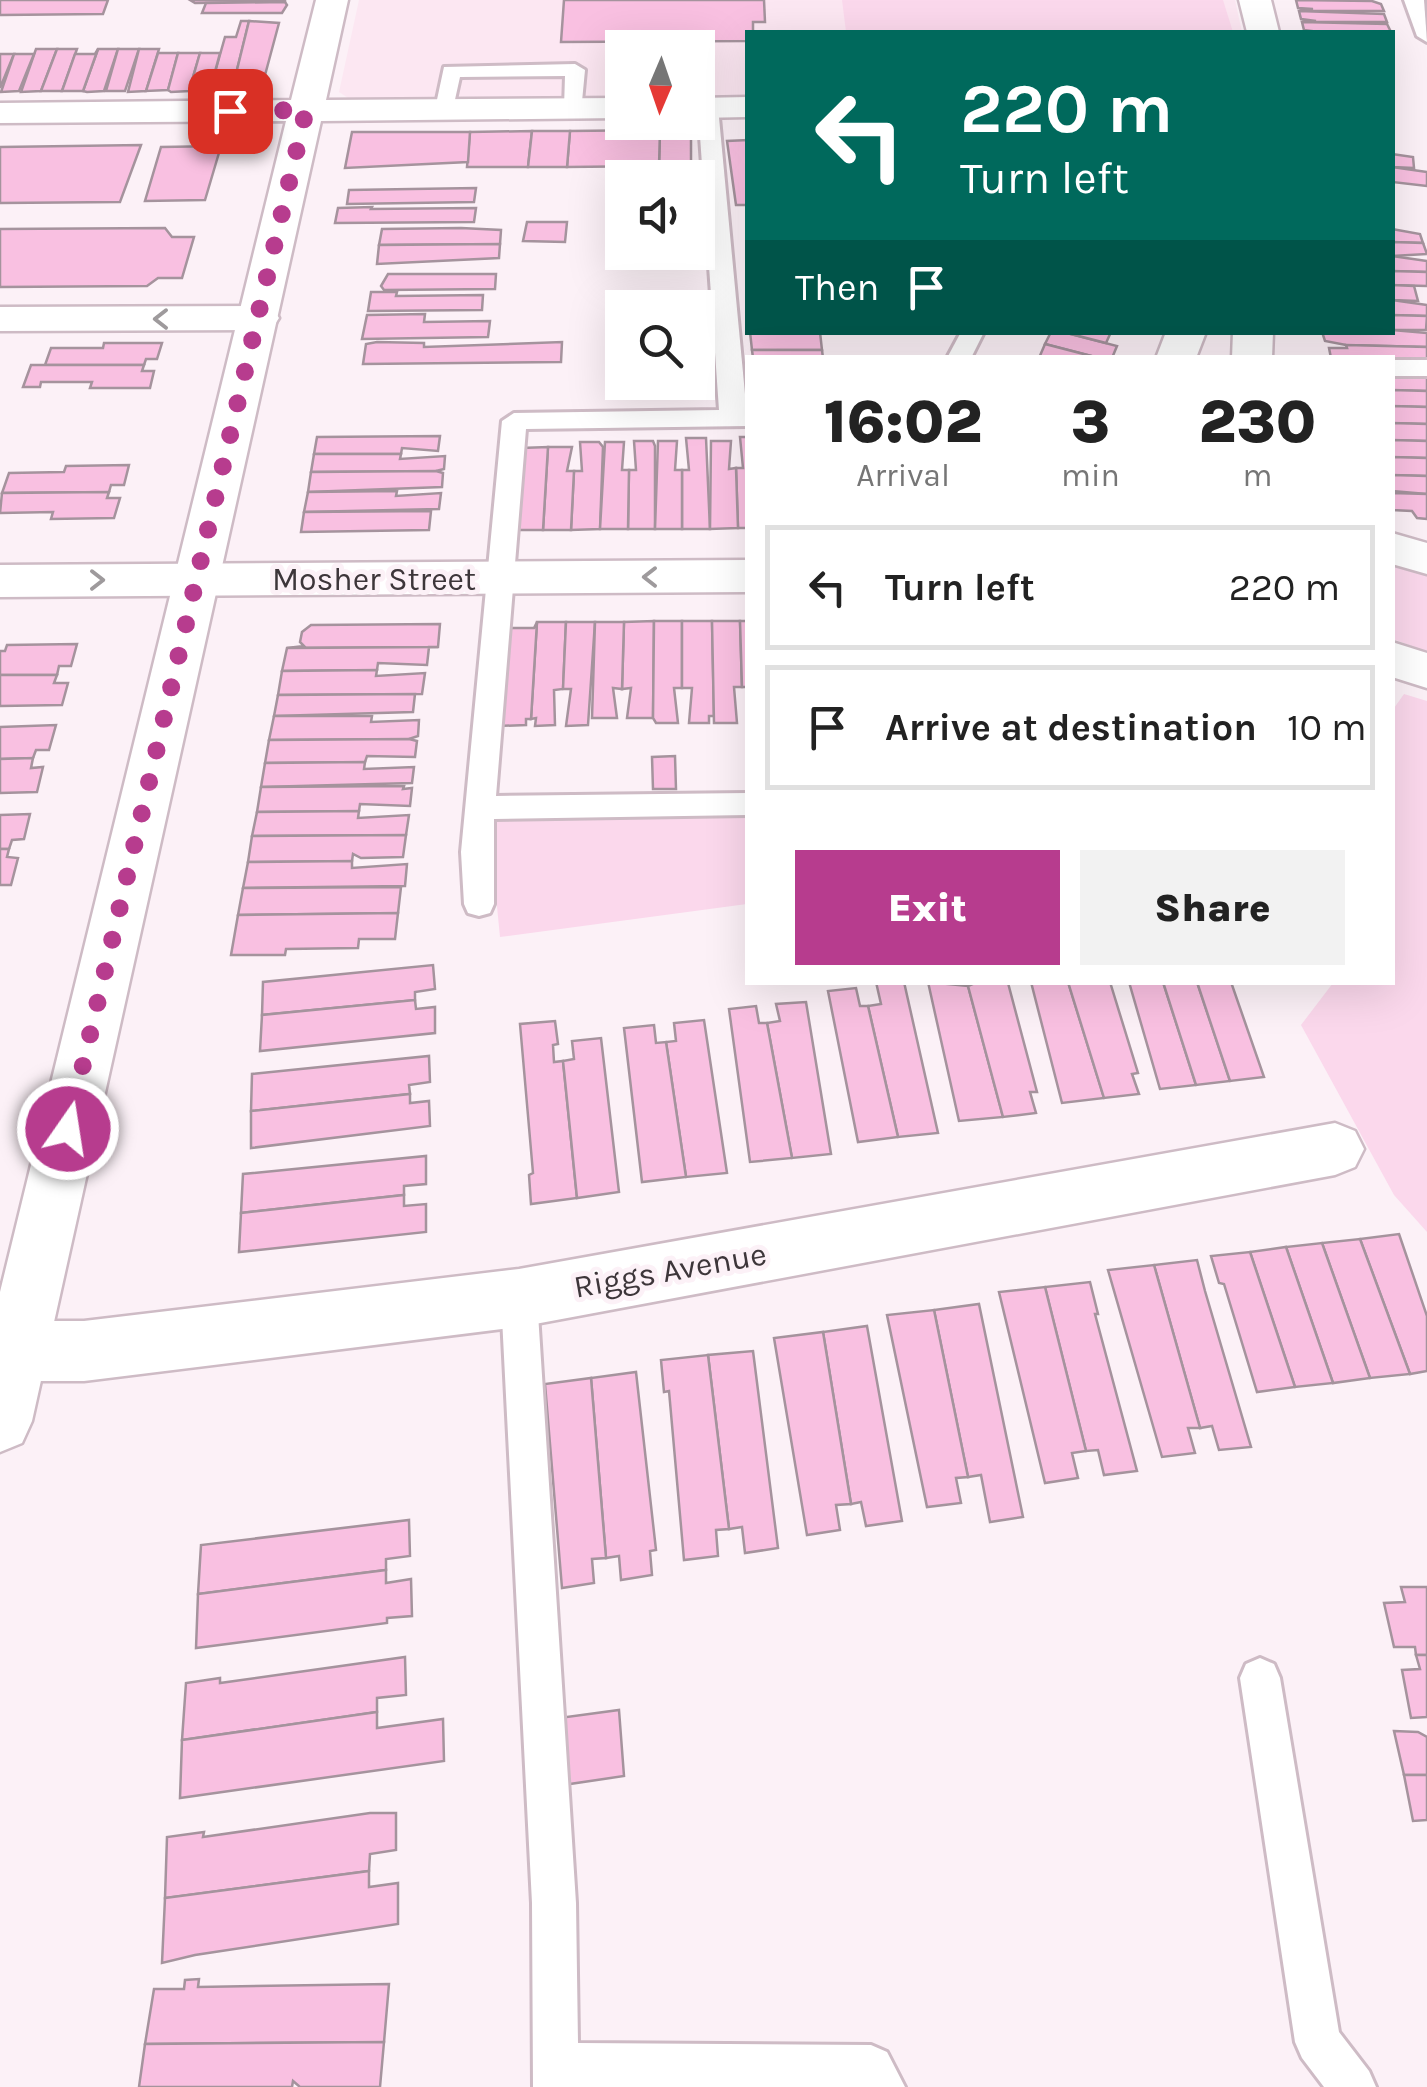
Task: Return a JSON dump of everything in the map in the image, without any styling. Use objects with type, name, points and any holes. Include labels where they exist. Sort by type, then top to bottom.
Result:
[{"type":"street","points":[[0,1421],[8,1351],[197,580],[332,0]]},
{"type":"street","points":[[1255,0],[1262,30]]},
{"type":"street","points":[[715,108],[745,107]]},
{"type":"street","points":[[0,113],[605,108]]},
{"type":"street","points":[[0,319],[258,318]]},
{"type":"street","points":[[1395,549],[1427,559]]},
{"type":"street","name":"Mosher Street","points":[[0,581],[745,576]]},
{"type":"street","points":[[1395,660],[1427,671]]},
{"type":"street","name":"Riggs Avenue","points":[[8,1351],[84,1350],[519,1298],[1334,1149]]},
{"type":"lane","points":[[1414,0],[1427,36]]},
{"type":"lane","points":[[479,904],[476,852],[514,421],[740,418],[724,211],[710,140]]},
{"type":"lane","points":[[1395,368],[1427,368]]},
{"type":"lane","points":[[480,808],[745,804]]},
{"type":"lane","points":[[519,1298],[554,1903],[557,2076],[870,2068],[882,2087]]},
{"type":"lane","points":[[1260,1678],[1318,2042],[1353,2087]]},
{"type":"shaded area","points":[[359,0],[1235,0],[1242,30],[745,30],[745,97],[715,98],[715,30],[605,30],[605,98],[351,100],[339,92]]},
{"type":"shaded area","points":[[842,0],[1223,0],[1232,30],[846,30]]},
{"type":"shaded area","points":[[1395,565],[1427,574],[1427,652],[1395,640]]},
{"type":"shaded area","points":[[1404,694],[1427,701],[1427,1232],[1394,1195],[1301,1025],[1331,985],[1395,985],[1395,707]]},
{"type":"shaded area","points":[[745,812],[745,904],[500,937],[488,815]]},
{"type":"building","points":[[0,0],[108,0],[103,14],[0,15]]},
{"type":"building","points":[[190,0],[285,0],[285,2],[195,3]]},
{"type":"building","points":[[564,0],[764,0],[765,22],[753,22],[753,30],[745,30],[745,41],[715,41],[715,30],[605,30],[605,42],[561,42]]},
{"type":"building","points":[[1296,0],[1372,1],[1381,4],[1384,11],[1299,11],[1313,9],[1298,8]]},
{"type":"building","points":[[206,3],[287,5],[282,13],[202,13]]},
{"type":"building","points":[[1299,11],[1384,14],[1387,22],[1302,22],[1316,21],[1301,19]]},
{"type":"building","points":[[241,21],[249,21],[232,90],[210,90],[225,37],[236,37]]},
{"type":"building","points":[[249,21],[279,23],[261,90],[232,90]]},
{"type":"building","points":[[1302,22],[1387,24],[1390,30],[1304,30]]},
{"type":"building","points":[[36,49],[57,49],[41,91],[21,92]]},
{"type":"building","points":[[57,49],[77,49],[62,91],[41,91]]},
{"type":"building","points":[[98,49],[118,49],[104,91],[83,91]]},
{"type":"building","points":[[98,49],[83,91],[62,91],[75,54],[95,54]]},
{"type":"building","points":[[118,49],[139,49],[125,91],[106,91]]},
{"type":"building","points":[[139,49],[159,49],[146,91],[128,92]]},
{"type":"building","points":[[158,53],[178,53],[168,90],[146,91]]},
{"type":"building","points":[[178,53],[200,53],[189,91],[171,92],[168,90]]},
{"type":"building","points":[[200,53],[220,53],[210,90],[192,92],[189,91]]},
{"type":"building","points":[[0,54],[14,54],[0,88]]},
{"type":"building","points":[[14,54],[34,54],[19,91],[1,92]]},
{"type":"building","points":[[532,131],[528,167],[467,167],[470,132]]},
{"type":"building","points":[[532,131],[570,131],[567,167],[528,167]]},
{"type":"building","points":[[570,131],[605,131],[605,140],[660,140],[659,160],[605,160],[605,167],[567,167]]},
{"type":"building","points":[[352,132],[470,132],[468,162],[345,168]]},
{"type":"building","points":[[660,140],[691,140],[691,160],[659,160]]},
{"type":"building","points":[[745,140],[745,205],[736,205],[727,141]]},
{"type":"building","points":[[141,145],[120,202],[0,203],[0,147]]},
{"type":"building","points":[[221,146],[205,200],[145,201],[161,147]]},
{"type":"building","points":[[1395,154],[1413,157],[1414,168],[1395,167]]},
{"type":"building","points":[[1395,167],[1427,172],[1427,186],[1395,182]]},
{"type":"building","points":[[476,188],[474,202],[347,204],[349,190]]},
{"type":"building","points":[[338,208],[476,208],[474,222],[335,223]]},
{"type":"building","points":[[527,222],[567,222],[565,242],[523,241]]},
{"type":"building","points":[[165,228],[172,237],[194,237],[182,278],[158,278],[147,286],[0,287],[0,229]]},
{"type":"building","points":[[382,229],[501,230],[500,244],[379,245]]},
{"type":"building","points":[[1395,230],[1420,234],[1423,243],[1395,242]]},
{"type":"building","points":[[1395,242],[1423,243],[1427,254],[1395,256]]},
{"type":"building","points":[[500,244],[499,258],[377,264],[379,245]]},
{"type":"building","points":[[1395,256],[1427,261],[1427,272],[1395,271]]},
{"type":"building","points":[[1395,271],[1427,272],[1427,286],[1395,285]]},
{"type":"building","points":[[388,274],[496,274],[495,289],[384,290],[381,286]]},
{"type":"building","points":[[1395,285],[1414,286],[1418,301],[1395,300]]},
{"type":"building","points":[[371,292],[397,292],[396,296],[483,295],[482,310],[368,311]]},
{"type":"building","points":[[1395,300],[1427,305],[1427,316],[1395,315]]},
{"type":"building","points":[[425,314],[424,322],[490,321],[488,337],[362,339],[367,315]]},
{"type":"building","points":[[1395,315],[1427,316],[1426,330],[1395,330]]},
{"type":"building","points":[[1395,330],[1427,333],[1427,347],[1325,341],[1323,335],[1395,335]]},
{"type":"building","points":[[750,335],[820,335],[822,350],[752,350]]},
{"type":"building","points":[[1050,335],[1075,335],[1117,346],[1113,355],[1087,355],[1045,344]]},
{"type":"building","points":[[1075,335],[1110,335],[1106,343]]},
{"type":"building","points":[[377,342],[424,343],[424,347],[562,342],[561,362],[363,364],[366,344]]},
{"type":"building","points":[[104,343],[162,343],[157,359],[146,359],[144,365],[45,365],[51,348],[103,348]]},
{"type":"building","points":[[1045,344],[1087,355],[1040,355]]},
{"type":"building","points":[[1346,345],[1427,347],[1427,362],[1395,361],[1395,355],[1330,355],[1329,348],[1347,348]]},
{"type":"building","points":[[752,350],[822,350],[823,355],[753,355]]},
{"type":"building","points":[[31,365],[144,365],[142,371],[154,371],[150,388],[90,388],[92,382],[41,382],[40,387],[23,387]]},
{"type":"building","points":[[1395,373],[1427,374],[1427,391],[1395,390]]},
{"type":"building","points":[[1395,390],[1427,391],[1427,407],[1395,406]]},
{"type":"building","points":[[1395,406],[1427,407],[1427,424],[1395,423]]},
{"type":"building","points":[[1395,423],[1427,424],[1427,441],[1395,440]]},
{"type":"building","points":[[440,436],[438,451],[402,448],[401,454],[314,454],[317,437]]},
{"type":"building","points":[[740,437],[745,437],[745,528],[738,528],[736,468],[743,468]]},
{"type":"building","points":[[686,438],[706,438],[710,529],[682,529],[682,470],[689,470]]},
{"type":"building","points":[[1395,440],[1427,441],[1427,458],[1395,457]]},
{"type":"building","points":[[634,441],[653,441],[655,446],[655,529],[628,529],[629,470],[636,470]]},
{"type":"building","points":[[658,441],[677,441],[675,470],[682,470],[682,529],[655,529]]},
{"type":"building","points":[[711,441],[731,441],[729,469],[736,468],[738,528],[710,529]]},
{"type":"building","points":[[580,442],[599,442],[603,447],[600,529],[571,530],[574,471],[582,471]]},
{"type":"building","points":[[605,442],[624,442],[622,470],[629,470],[628,529],[600,529]]},
{"type":"building","points":[[548,447],[572,447],[567,471],[574,471],[571,530],[543,530]]},
{"type":"building","points":[[548,447],[543,530],[514,530],[521,448]]},
{"type":"building","points":[[314,454],[401,454],[400,459],[445,456],[444,469],[436,471],[311,472]]},
{"type":"building","points":[[1395,457],[1427,458],[1427,476],[1395,475]]},
{"type":"building","points":[[129,465],[124,485],[111,485],[109,492],[2,493],[9,473],[64,472],[66,466]]},
{"type":"building","points":[[311,472],[443,473],[442,487],[308,492]]},
{"type":"building","points":[[1395,475],[1427,476],[1427,494],[1395,491]]},
{"type":"building","points":[[397,491],[396,496],[441,493],[439,509],[304,512],[308,492]]},
{"type":"building","points":[[109,492],[107,498],[120,498],[114,518],[51,519],[53,512],[0,513],[2,493]]},
{"type":"building","points":[[1395,493],[1427,494],[1427,519],[1417,518],[1412,511],[1395,510]]},
{"type":"building","points":[[431,511],[429,530],[301,532],[304,512]]},
{"type":"building","points":[[654,621],[653,718],[627,718],[631,688],[622,689],[624,622]]},
{"type":"building","points":[[654,621],[682,621],[682,688],[674,688],[678,723],[656,723],[653,718]]},
{"type":"building","points":[[682,621],[712,621],[714,716],[709,716],[709,723],[689,723],[692,688],[682,688]]},
{"type":"building","points":[[712,621],[740,621],[742,687],[734,687],[737,723],[714,723]]},
{"type":"building","points":[[740,621],[745,621],[745,687]]},
{"type":"building","points":[[537,622],[566,622],[563,689],[554,690],[555,725],[535,726],[536,718],[531,719]]},
{"type":"building","points":[[537,622],[531,719],[526,719],[526,725],[498,726],[506,628],[534,628]]},
{"type":"building","points":[[566,622],[595,622],[588,725],[566,726],[571,689],[563,689]]},
{"type":"building","points":[[595,622],[624,622],[622,689],[613,688],[617,718],[592,718]]},
{"type":"building","points":[[440,624],[438,647],[287,648],[304,646],[300,642],[302,632],[311,625]]},
{"type":"building","points":[[77,644],[71,666],[59,666],[57,675],[0,675],[0,651],[5,651],[7,645]]},
{"type":"building","points":[[429,647],[427,665],[378,663],[377,670],[282,671],[287,648]]},
{"type":"building","points":[[377,670],[376,676],[425,673],[422,694],[278,695],[282,671]]},
{"type":"building","points":[[0,675],[57,675],[54,683],[68,683],[62,705],[0,706]]},
{"type":"building","points":[[415,694],[413,712],[274,716],[278,695]]},
{"type":"building","points":[[274,716],[372,716],[371,722],[419,720],[418,736],[269,740]]},
{"type":"building","points":[[56,725],[49,750],[36,750],[33,758],[0,759],[0,727]]},
{"type":"building","points":[[269,740],[417,741],[415,757],[265,763]]},
{"type":"building","points":[[675,756],[676,789],[653,789],[652,757]]},
{"type":"building","points":[[33,758],[31,768],[43,767],[37,792],[0,793],[0,759]]},
{"type":"building","points":[[365,762],[364,769],[414,767],[412,783],[261,787],[265,763]]},
{"type":"building","points":[[404,786],[403,789],[412,788],[410,806],[360,804],[359,811],[257,812],[261,787]]},
{"type":"building","points":[[359,811],[358,818],[409,815],[406,835],[252,836],[257,812]]},
{"type":"building","points":[[30,814],[24,839],[12,840],[9,849],[0,849],[0,815]]},
{"type":"building","points":[[406,835],[403,857],[361,858],[353,854],[352,861],[248,862],[252,836]]},
{"type":"building","points":[[0,849],[9,849],[7,857],[18,858],[11,885],[0,885]]},
{"type":"building","points":[[352,861],[352,868],[407,864],[405,886],[243,888],[248,862]]},
{"type":"building","points":[[401,887],[398,913],[238,915],[243,888]]},
{"type":"building","points":[[398,913],[395,939],[359,939],[358,948],[231,955],[238,915]]},
{"type":"building","points":[[433,965],[435,989],[415,992],[415,1000],[262,1015],[263,982]]},
{"type":"building","points":[[877,985],[905,985],[938,1133],[898,1137],[868,1006],[881,1004]]},
{"type":"building","points":[[929,985],[968,986],[1003,1117],[959,1121]]},
{"type":"building","points":[[1009,985],[1037,1092],[1030,1092],[1036,1113],[1003,1117],[968,986]]},
{"type":"building","points":[[1032,985],[1069,985],[1104,1098],[1062,1103]]},
{"type":"building","points":[[1069,985],[1111,985],[1138,1073],[1132,1074],[1139,1094],[1104,1098]]},
{"type":"building","points":[[1130,985],[1164,985],[1196,1085],[1160,1089]]},
{"type":"building","points":[[1164,985],[1198,985],[1230,1081],[1196,1085]]},
{"type":"building","points":[[1198,985],[1232,985],[1264,1077],[1230,1081]]},
{"type":"building","points":[[856,988],[860,1006],[868,1006],[898,1137],[858,1142],[828,991]]},
{"type":"building","points":[[415,1000],[416,1009],[435,1007],[435,1033],[260,1051],[262,1015]]},
{"type":"building","points":[[806,1002],[831,1154],[792,1158],[767,1023],[780,1021],[776,1004]]},
{"type":"building","points":[[756,1006],[759,1023],[767,1023],[792,1158],[750,1162],[729,1009]]},
{"type":"building","points":[[704,1020],[727,1173],[686,1177],[666,1042],[676,1041],[674,1023]]},
{"type":"building","points":[[555,1021],[558,1044],[553,1045],[554,1062],[563,1061],[577,1198],[531,1204],[529,1175],[533,1173],[520,1024]]},
{"type":"building","points":[[654,1025],[656,1043],[666,1042],[686,1177],[642,1182],[624,1028]]},
{"type":"building","points":[[601,1038],[619,1192],[577,1198],[563,1061],[574,1059],[572,1041]]},
{"type":"building","points":[[429,1056],[430,1082],[409,1085],[410,1094],[251,1111],[252,1074]]},
{"type":"building","points":[[410,1094],[410,1103],[429,1101],[430,1126],[251,1148],[251,1111]]},
{"type":"building","points":[[426,1156],[426,1184],[404,1186],[404,1195],[241,1213],[243,1174]]},
{"type":"building","points":[[404,1195],[404,1206],[426,1204],[426,1232],[239,1252],[241,1213]]},
{"type":"building","points":[[1399,1234],[1427,1316],[1427,1371],[1410,1374],[1360,1239]]},
{"type":"building","points":[[1360,1239],[1410,1374],[1370,1378],[1322,1243]]},
{"type":"building","points":[[1322,1243],[1370,1378],[1333,1383],[1286,1247]]},
{"type":"building","points":[[1286,1247],[1333,1383],[1295,1387],[1250,1252]]},
{"type":"building","points":[[1250,1252],[1295,1387],[1257,1392],[1224,1284],[1219,1283],[1211,1256]]},
{"type":"building","points":[[1197,1260],[1251,1447],[1219,1450],[1212,1426],[1200,1428],[1154,1265]]},
{"type":"building","points":[[1154,1265],[1200,1428],[1188,1428],[1195,1453],[1162,1457],[1108,1270]]},
{"type":"building","points":[[1090,1282],[1137,1471],[1104,1475],[1098,1450],[1086,1451],[1045,1287]]},
{"type":"building","points":[[1045,1287],[1086,1451],[1072,1453],[1078,1478],[1045,1483],[999,1292]]},
{"type":"building","points":[[979,1304],[1023,1517],[990,1522],[981,1475],[968,1477],[934,1310]]},
{"type":"building","points":[[934,1310],[968,1477],[956,1478],[961,1503],[927,1507],[887,1315]]},
{"type":"building","points":[[867,1326],[902,1521],[866,1526],[861,1502],[851,1504],[823,1332]]},
{"type":"building","points":[[823,1332],[851,1504],[836,1505],[840,1530],[807,1535],[774,1338]]},
{"type":"building","points":[[753,1351],[778,1548],[745,1553],[742,1527],[729,1529],[708,1355]]},
{"type":"building","points":[[708,1355],[729,1529],[716,1530],[718,1556],[684,1560],[669,1391],[664,1392],[661,1360]]},
{"type":"building","points":[[636,1372],[656,1550],[650,1551],[652,1575],[621,1580],[619,1556],[606,1558],[591,1378]]},
{"type":"building","points":[[591,1378],[606,1558],[592,1559],[594,1583],[562,1588],[545,1384]]},
{"type":"building","points":[[409,1520],[410,1556],[386,1559],[386,1570],[198,1594],[201,1545]]},
{"type":"building","points":[[386,1570],[386,1583],[411,1579],[412,1616],[387,1618],[387,1623],[196,1648],[198,1594]]},
{"type":"building","points":[[1401,1587],[1427,1587],[1427,1655],[1416,1655],[1415,1647],[1394,1647],[1384,1603],[1405,1602]]},
{"type":"building","points":[[1416,1655],[1427,1655],[1427,1717],[1411,1718],[1402,1670],[1420,1669]]},
{"type":"building","points":[[405,1657],[406,1695],[377,1698],[377,1712],[182,1740],[186,1683],[220,1678],[220,1683]]},
{"type":"building","points":[[619,1710],[624,1776],[563,1785],[559,1718]]},
{"type":"building","points":[[377,1712],[377,1728],[443,1719],[444,1761],[180,1798],[182,1740]]},
{"type":"building","points":[[1394,1731],[1418,1732],[1427,1737],[1427,1775],[1404,1775]]},
{"type":"building","points":[[1404,1775],[1427,1775],[1427,1820],[1413,1821]]},
{"type":"building","points":[[370,1813],[396,1813],[396,1850],[370,1854],[369,1871],[165,1898],[167,1837],[204,1832],[203,1837]]},
{"type":"building","points":[[369,1871],[369,1887],[398,1883],[398,1924],[162,1963],[165,1898]]},
{"type":"building","points":[[199,1979],[198,1987],[389,1984],[384,2042],[145,2044],[154,1989],[184,1989],[185,1980]]},
{"type":"building","points":[[384,2042],[380,2087],[300,2087],[293,2081],[292,2087],[139,2087],[145,2044]]},
{"type":"route","points":[[68,1129],[306,110],[230,111]]}]
